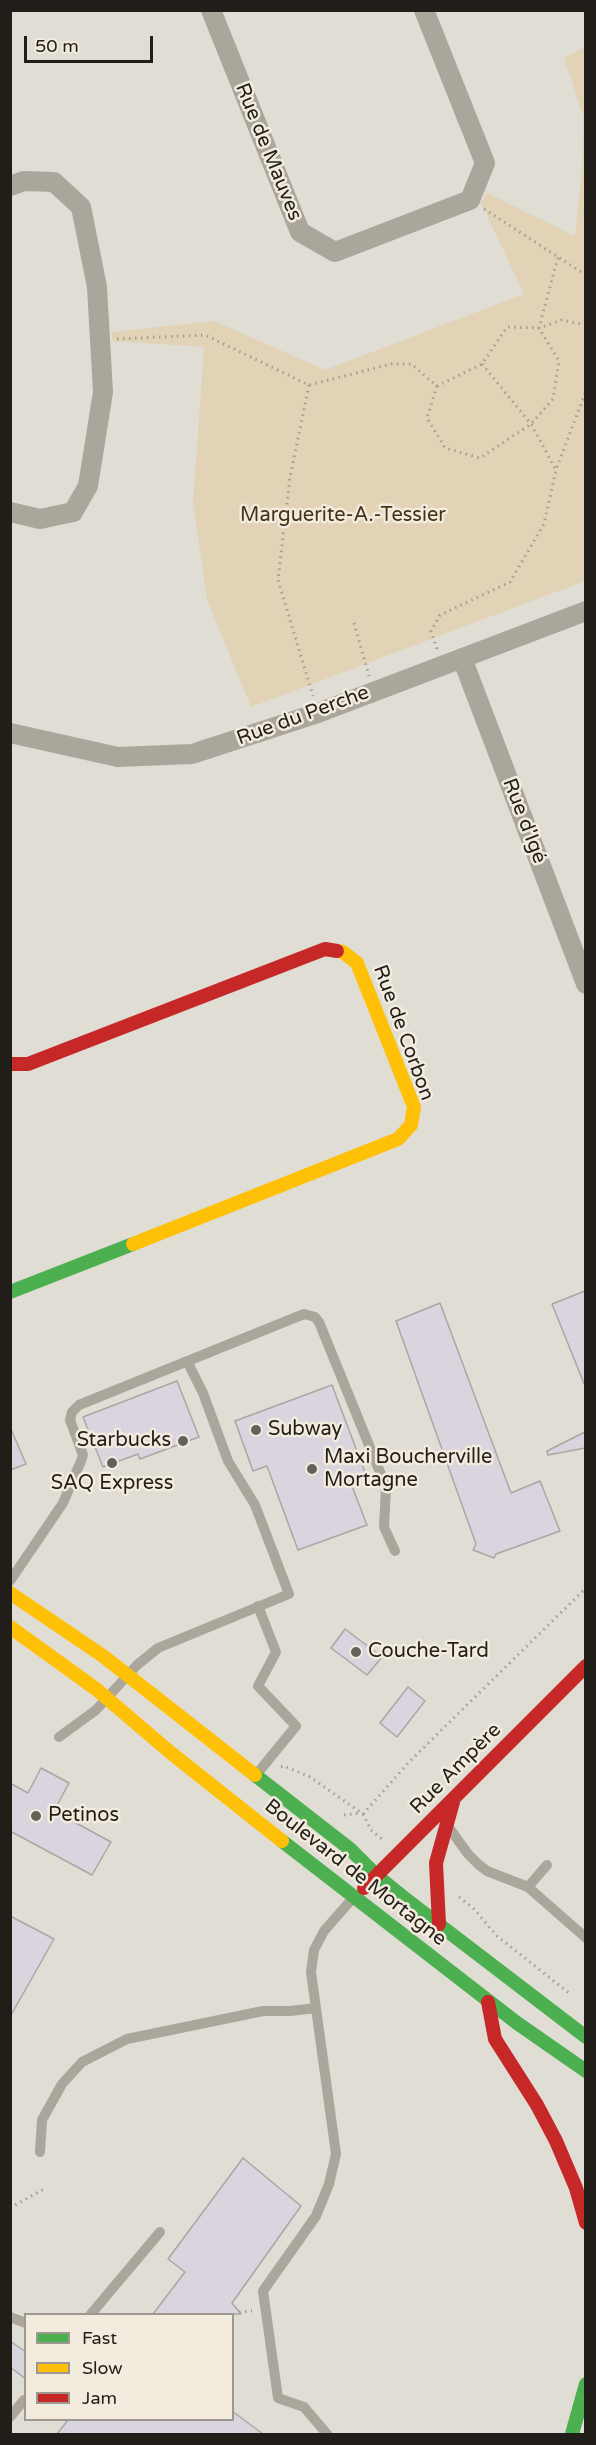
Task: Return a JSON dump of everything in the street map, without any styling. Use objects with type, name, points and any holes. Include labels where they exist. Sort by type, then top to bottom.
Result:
[{"type":"main road","name":"Rue de Corbon","points":[[10,1064],[28,1064],[325,949],[343,952],[357,963],[414,1107],[411,1125],[398,1139],[10,1292]]},
{"type":"main road","name":"Boulevard de Mortagne","points":[[10,1593],[51,1618],[128,1675],[350,1849],[377,1876],[585,2037]]},
{"type":"main road","name":"Boulevard de Mortagne","points":[[10,1627],[62,1662],[171,1752],[488,2002],[585,2071]]},
{"type":"main road","name":"Rue Ampère","points":[[354,1898],[442,1820],[454,1799],[585,1666]]},
{"type":"main road","points":[[439,1924],[436,1863],[442,1820]]},
{"type":"main road","points":[[488,2002],[495,2039],[553,2135],[576,2188],[585,2223]]},
{"type":"main road","points":[[572,2434],[585,2385]]},
{"type":"street","name":"Rue de Mauves","points":[[211,10],[300,232],[335,252],[470,200]]},
{"type":"street","points":[[424,10],[485,163],[470,200]]},
{"type":"street","points":[[10,186],[24,181],[54,182],[81,207],[97,287],[103,393],[88,486],[73,512],[40,519],[10,512]]},
{"type":"street","name":"Rue du Perche","points":[[10,733],[118,757],[192,754],[318,713],[373,690],[585,611]]},
{"type":"street","name":"Rue d'Igé","points":[[462,658],[585,984]]},
{"type":"lane","points":[[10,1581],[63,1503],[81,1461],[83,1455],[70,1420],[72,1412],[79,1405],[304,1314],[315,1317],[319,1322],[386,1487],[384,1527],[395,1551]]},
{"type":"lane","points":[[59,1737],[92,1713],[145,1657],[158,1647],[289,1594],[255,1505],[228,1461],[203,1393],[188,1361]]},
{"type":"lane","points":[[256,1775],[296,1726],[258,1686],[276,1652],[258,1606]]},
{"type":"lane","points":[[442,1820],[468,1854],[487,1871],[528,1887],[585,1938]]},
{"type":"lane","points":[[528,1887],[547,1865]]},
{"type":"lane","points":[[327,2434],[304,2406],[278,2398],[263,2290],[316,2216],[329,2184],[336,2154],[311,1972],[314,1950],[328,1925],[354,1898]]},
{"type":"lane","points":[[40,2152],[42,2120],[62,2084],[82,2062],[128,2039],[263,2011],[290,2012],[316,2008]]},
{"type":"lane","points":[[92,2313],[160,2232]]},
{"type":"lane","points":[[10,2417],[24,2400]]},
{"type":"path","points":[[470,200],[585,275]]},
{"type":"path","points":[[558,257],[539,327],[559,361],[553,399],[531,424],[480,458],[445,448],[427,418],[437,386],[482,364],[507,327],[539,327],[562,320],[585,325]]},
{"type":"path","points":[[100,339],[205,335],[309,385],[391,364],[411,364],[437,386]]},
{"type":"path","points":[[482,364],[531,424],[556,470]]},
{"type":"path","points":[[309,385],[290,477],[278,580],[318,713]]},
{"type":"path","points":[[442,665],[431,631],[440,615],[510,582],[544,524],[556,470],[585,391]]},
{"type":"path","points":[[354,623],[373,690]]},
{"type":"path","name":"Rue Ampère","points":[[363,1814],[410,1761],[585,1588]]},
{"type":"path","points":[[284,1766],[310,1778],[363,1814],[368,1825]]},
{"type":"path","points":[[336,1816],[363,1814]]},
{"type":"path","points":[[449,1891],[474,1909],[497,1936],[573,1997]]},
{"type":"path","points":[[10,2208],[44,2189]]},
{"type":"green space","name":"Marguerite-A.-Tessier","points":[[585,47],[585,581],[251,707],[207,599],[193,503],[204,347],[112,341],[112,332],[214,321],[325,370],[524,294],[481,203],[487,193],[575,236],[582,168],[583,116],[564,58]]},
{"type":"building","points":[[585,1291],[585,1386],[552,1304]]},
{"type":"building","points":[[440,1303],[511,1493],[540,1481],[560,1531],[496,1554],[494,1558],[473,1550],[476,1544],[396,1321]]},
{"type":"building","points":[[177,1381],[199,1437],[140,1459],[138,1454],[103,1467],[83,1417]]},
{"type":"building","points":[[332,1385],[366,1475],[350,1481],[367,1525],[298,1550],[267,1466],[253,1471],[235,1421]]},
{"type":"building","points":[[10,1427],[26,1464],[10,1470]]},
{"type":"building","points":[[585,1432],[585,1448],[548,1455],[547,1451]]},
{"type":"building","name":"Couche-Tard","points":[[345,1629],[382,1657],[367,1675],[331,1648]]},
{"type":"building","points":[[408,1687],[425,1701],[397,1737],[380,1723]]},
{"type":"building","points":[[41,1768],[69,1783],[54,1811],[111,1842],[92,1875],[10,1831],[10,1783],[28,1793]]},
{"type":"building","points":[[10,1916],[54,1939],[10,2017]]},
{"type":"building","points":[[243,2158],[301,2206],[232,2303],[241,2314],[154,2313],[185,2272],[168,2259]]},
{"type":"building","points":[[10,2341],[24,2351],[24,2378],[10,2367]]},
{"type":"building","points":[[234,2412],[263,2434],[57,2434],[67,2421],[234,2421]]},
{"type":"traffic: fast","points":[[10,1292],[133,1244]]},
{"type":"traffic: fast","points":[[255,1775],[350,1849],[377,1876],[403,1897],[586,2037]]},
{"type":"traffic: fast","points":[[282,1841],[517,2023],[586,2071]]},
{"type":"traffic: fast","points":[[572,2434],[586,2384]]},
{"type":"traffic: slow","points":[[133,1244],[398,1139],[411,1125],[414,1107],[357,963],[343,952],[337,951]]},
{"type":"traffic: slow","points":[[10,1593],[103,1656],[255,1775]]},
{"type":"traffic: slow","points":[[10,1627],[96,1689],[171,1753],[282,1841]]},
{"type":"traffic: jam","points":[[10,1064],[28,1064],[325,949],[337,951]]},
{"type":"traffic: jam","points":[[364,1888],[586,1666]]},
{"type":"traffic: jam","points":[[439,1924],[436,1863],[453,1802]]},
{"type":"traffic: jam","points":[[488,2002],[495,2039],[537,2105],[556,2141],[576,2188],[586,2223]]},
{"type":"place","name":"Subway","points":[[256,1430]]},
{"type":"place","name":"Starbucks","points":[[183,1441]]},
{"type":"place","name":"SAQ Express","points":[[112,1463]]},
{"type":"place","name":"Maxi Boucherville Mortagne","points":[[312,1469]]},
{"type":"place","name":"Couche-Tard","points":[[356,1652]]},
{"type":"place","name":"Petinos","points":[[36,1816]]}]
